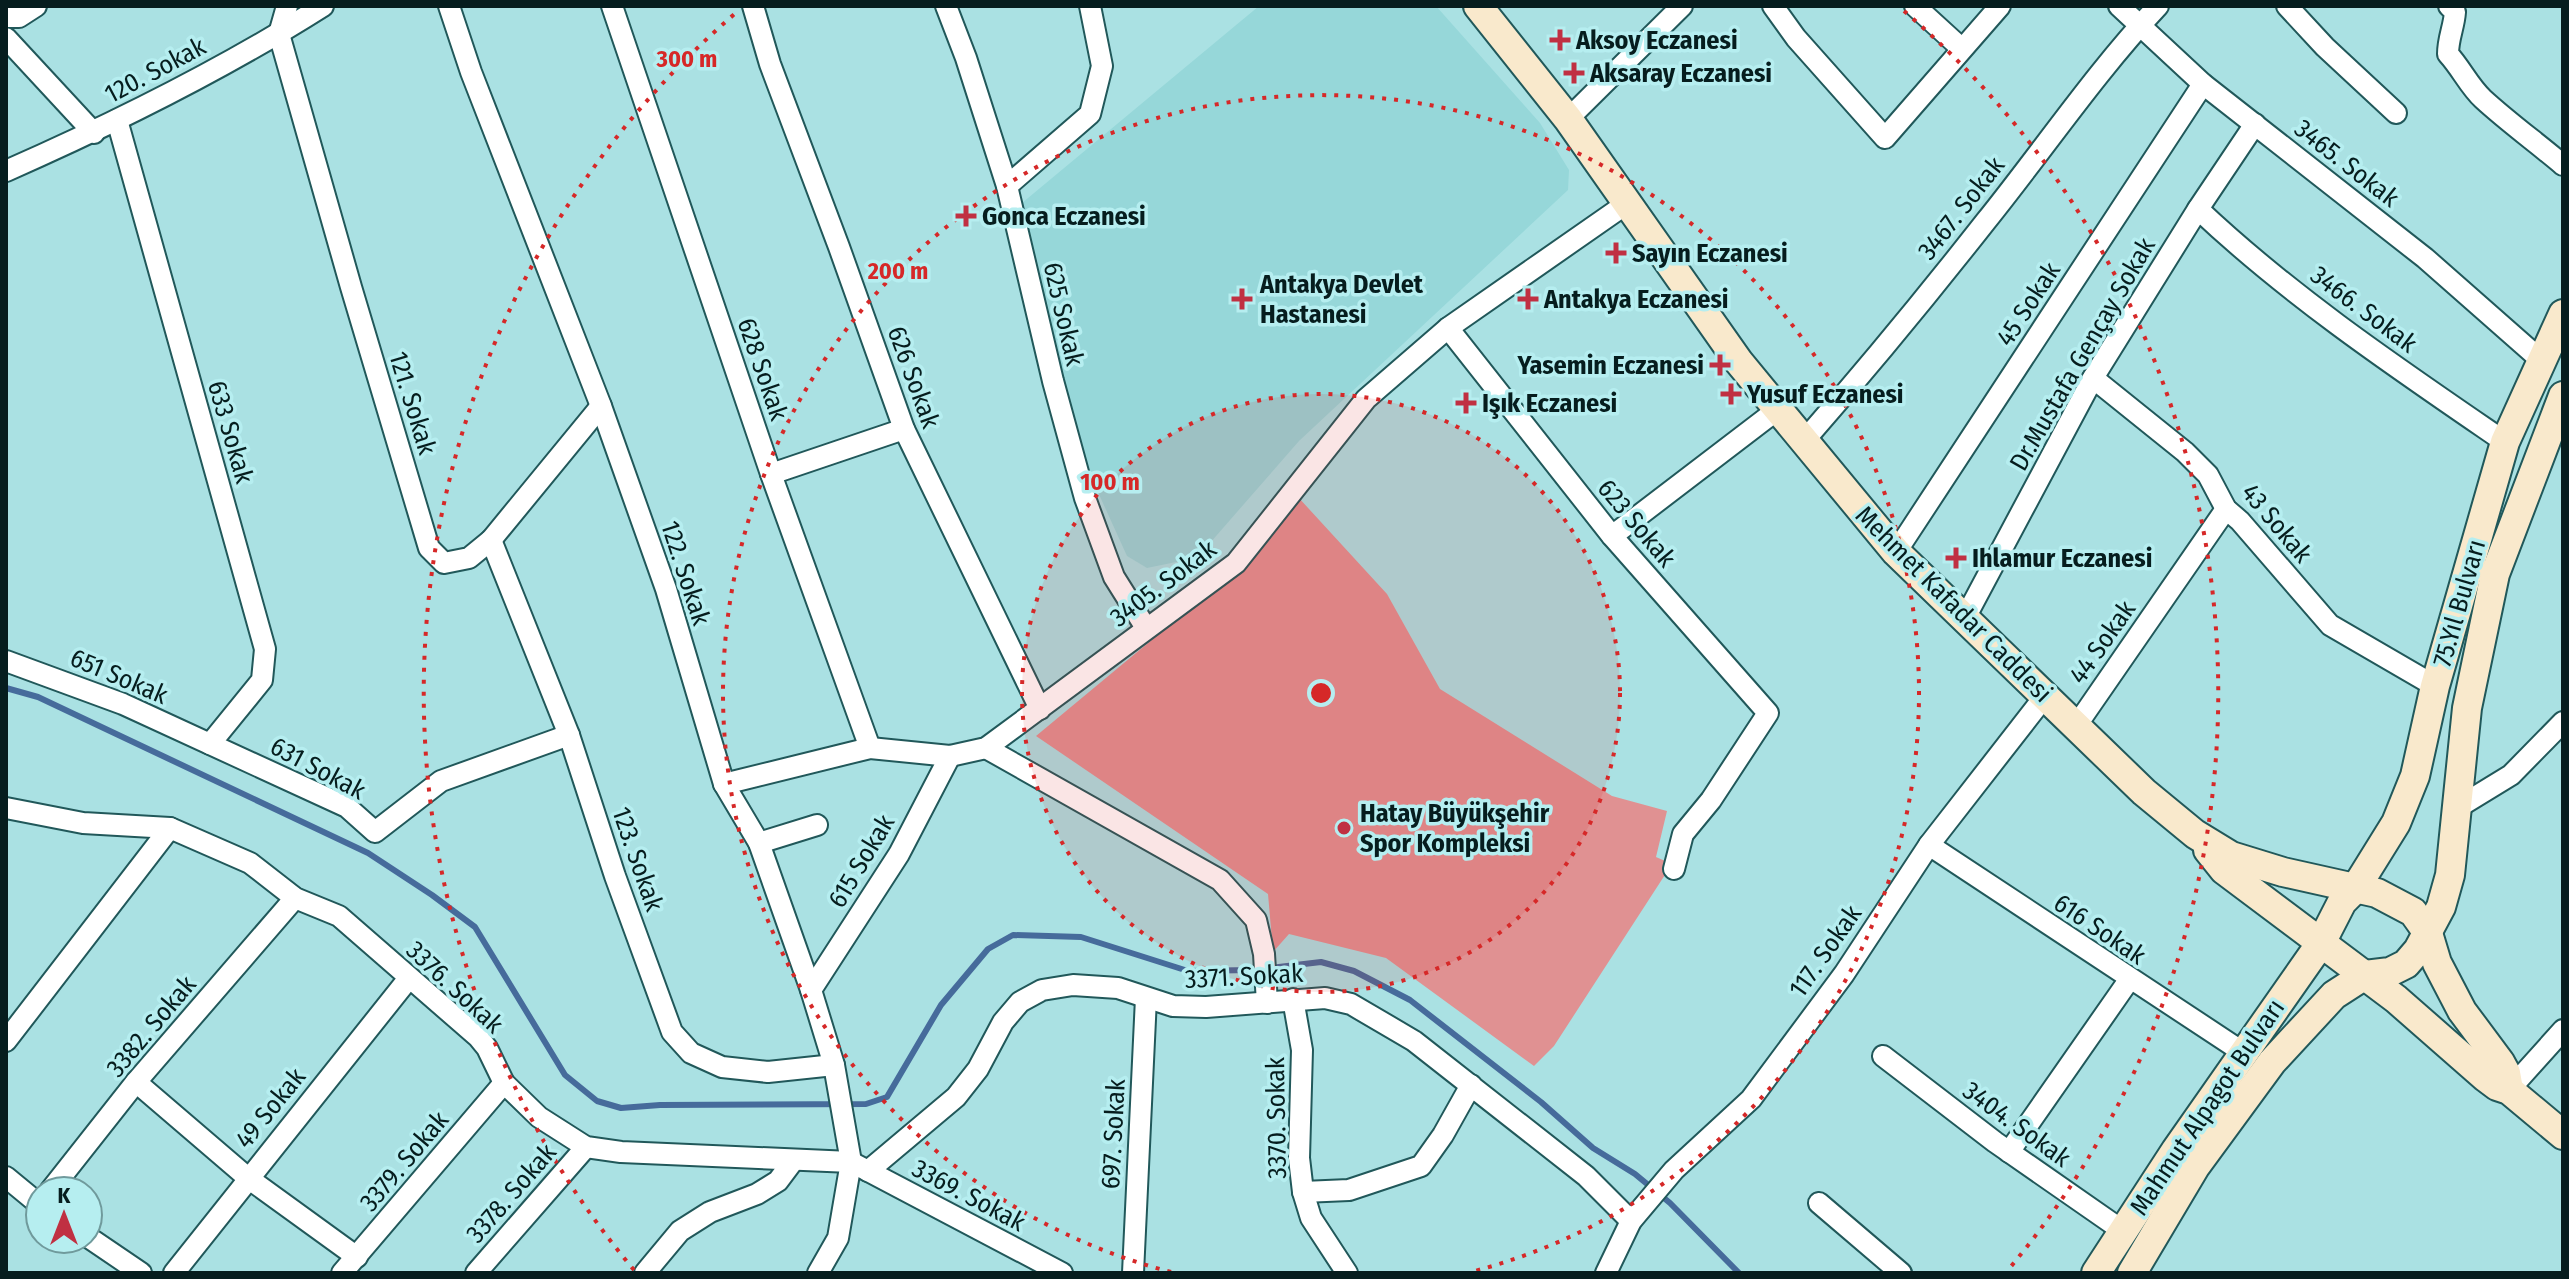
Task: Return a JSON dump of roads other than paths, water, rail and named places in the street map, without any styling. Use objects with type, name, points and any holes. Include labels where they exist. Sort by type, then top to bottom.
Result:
[{"type":"main road","name":"Mehmet Kafadar Caddesi","points":[[1491,10],[1739,362],[1896,552],[2144,792],[2195,834],[2231,856],[2283,872],[2377,893],[2413,912],[2428,933],[2437,963],[2462,1011],[2506,1073],[2509,1090]]},
{"type":"main road","name":"75.Yıl Bulvarı","points":[[2355,889],[2396,823],[2415,776],[2435,686],[2505,442],[2563,314]]},
{"type":"main road","name":"75.Yıl Bulvarı","points":[[2428,933],[2441,907],[2450,875],[2467,708],[2495,574],[2563,396]]},
{"type":"main road","name":"Mehmet Kafadar Caddesi","points":[[2195,834],[2224,870],[2396,999],[2485,1077],[2509,1090],[2563,1135]]},
{"type":"main road","points":[[2321,943],[2342,902],[2355,889]]},
{"type":"main road","points":[[2365,975],[2390,972],[2406,964],[2428,933]]},
{"type":"main road","name":"Mahmut Alpagot Bulvarı","points":[[2096,1273],[2176,1150],[2321,943]]},
{"type":"main road","name":"Mahmut Alpagot Bulvarı","points":[[2132,1273],[2195,1167],[2272,1062],[2334,995],[2365,975]]},
{"type":"street","points":[[6,17],[19,17],[36,6]]},
{"type":"street","points":[[279,34],[287,6]]},
{"type":"street","name":"120. Sokak","points":[[6,171],[94,133],[279,34],[323,6]]},
{"type":"street","name":"122. Sokak","points":[[449,6],[471,72],[601,406],[666,589],[724,784],[759,843],[834,1065],[859,1167],[828,1269]]},
{"type":"street","name":"628 Sokak","points":[[612,6],[771,474],[870,748]]},
{"type":"street","name":"626 Sokak","points":[[753,6],[770,64],[904,429],[1040,709]]},
{"type":"street","name":"625 Sokak","points":[[946,6],[1007,186],[1053,381],[1085,498],[1114,577],[1146,628]]},
{"type":"street","points":[[1007,186],[1090,114],[1102,66],[1090,6]]},
{"type":"street","points":[[1568,119],[1682,6]]},
{"type":"street","points":[[1773,6],[1796,38],[1885,138],[2000,6]]},
{"type":"street","points":[[1915,6],[1961,48]]},
{"type":"street","name":"3465. Sokak","points":[[2119,6],[2203,84],[2425,258],[2542,361]]},
{"type":"street","name":"3467. Sokak","points":[[1803,442],[1869,367],[2158,6]]},
{"type":"street","points":[[2287,6],[2325,47],[2396,113]]},
{"type":"street","points":[[2449,6],[2455,12],[2454,30],[2448,39],[2448,54],[2482,98],[2563,165]]},
{"type":"street","name":"121. Sokak","points":[[279,34],[429,548],[444,563],[469,558],[491,540],[601,406]]},
{"type":"street","points":[[6,38],[94,133]]},
{"type":"street","name":"45 Sokak","points":[[1896,552],[2203,84]]},
{"type":"street","name":"633 Sokak","points":[[117,120],[265,649],[262,680],[210,744]]},
{"type":"street","name":"Dr.Mustafa Gençay Sokak","points":[[1965,618],[2093,378],[2255,124]]},
{"type":"street","name":"3405. Sokak","points":[[724,784],[870,748],[950,756],[986,748],[1236,563],[1366,399],[1448,328],[1626,204]]},
{"type":"street","name":"3466. Sokak","points":[[2198,209],[2236,246],[2403,371],[2505,442]]},
{"type":"street","name":"623 Sokak","points":[[1448,328],[1612,536],[1768,713],[1711,800],[1683,834],[1674,869]]},
{"type":"street","name":"43 Sokak","points":[[2093,378],[2185,452],[2208,475],[2226,509],[2240,521],[2330,625],[2435,686]]},
{"type":"street","points":[[1612,536],[1777,410]]},
{"type":"street","points":[[771,474],[904,429]]},
{"type":"street","name":"44 Sokak","points":[[2076,726],[2226,509]]},
{"type":"street","name":"123. Sokak","points":[[491,540],[569,735],[615,876],[672,1032],[691,1053],[722,1067],[768,1072],[834,1065]]},
{"type":"street","name":"651 Sokak","points":[[6,661],[123,704],[210,744]]},
{"type":"street","name":"117. Sokak","points":[[1606,1273],[1631,1221],[1674,1170],[1751,1099],[1844,974],[1929,845],[2045,696]]},
{"type":"street","points":[[2457,808],[2511,775],[2563,722]]},
{"type":"street","name":"631 Sokak","points":[[210,744],[347,807],[375,832],[441,781],[569,735]]},
{"type":"street","points":[[986,748],[1220,880],[1256,920],[1264,954],[1267,1003]]},
{"type":"street","name":"615 Sokak","points":[[811,990],[899,854],[950,756]]},
{"type":"street","points":[[6,808],[83,823],[170,828]]},
{"type":"street","points":[[759,843],[817,825]]},
{"type":"street","points":[[6,1041],[170,828]]},
{"type":"street","name":"3376. Sokak","points":[[170,828],[250,863],[295,898],[339,916],[478,1037],[487,1048],[504,1083],[539,1117],[586,1147],[621,1152],[859,1167]]},
{"type":"street","name":"616 Sokak","points":[[1929,845],[2129,980],[2244,1053]]},
{"type":"street","name":"3382. Sokak","points":[[63,1175],[136,1082],[295,898]]},
{"type":"street","name":"49 Sokak","points":[[174,1273],[409,978]]},
{"type":"street","points":[[2009,1152],[2129,980]]},
{"type":"street","name":"3371. Sokak","points":[[859,1167],[956,1097],[978,1069],[1003,1022],[1020,1002],[1042,990],[1073,985],[1118,988],[1173,1006],[1206,1007],[1325,998],[1351,1004],[1414,1041],[1586,1176],[1631,1221]]},
{"type":"street","name":"697. Sokak","points":[[1133,1273],[1146,998]]},
{"type":"street","name":"3370. Sokak","points":[[1293,999],[1302,1050],[1299,1158],[1303,1192],[1311,1218],[1347,1273]]},
{"type":"street","points":[[2509,1090],[2563,1030]]},
{"type":"street","name":"3404. Sokak","points":[[1883,1056],[2009,1152],[2123,1231]]},
{"type":"street","points":[[136,1082],[248,1178],[357,1257]]},
{"type":"street","name":"3379. Sokak","points":[[342,1273],[504,1083]]},
{"type":"street","points":[[1303,1192],[1349,1190],[1421,1166],[1443,1135],[1471,1085]]},
{"type":"street","name":"3378. Sokak","points":[[476,1273],[586,1147]]},
{"type":"street","points":[[645,1273],[680,1231],[710,1212],[757,1194],[778,1181],[793,1161]]},
{"type":"street","name":"3369. Sokak","points":[[859,1167],[1062,1273]]},
{"type":"street","points":[[1819,1203],[1901,1273]]},
{"type":"street","points":[[104,1248],[141,1273]]},
{"type":"waterway","points":[[6,688],[38,697],[368,853],[432,895],[475,927],[565,1075],[597,1101],[621,1108],[866,1104],[887,1097],[941,1005],[988,949],[1013,935],[1081,937],[1188,971],[1252,970],[1321,962],[1354,971],[1410,1000],[1541,1102],[1593,1148],[1635,1174],[1670,1203],[1739,1273]]},
{"type":"place","name":"Aksoy Eczanesi","points":[[1560,40]]},
{"type":"place","name":"Aksaray Eczanesi","points":[[1574,73]]},
{"type":"place","name":"Gonca Eczanesi","points":[[966,216]]},
{"type":"place","name":"Sayın Eczanesi","points":[[1616,253]]},
{"type":"place","name":"Antakya Devlet Hastanesi","points":[[1242,299]]},
{"type":"place","name":"Antakya Eczanesi","points":[[1528,299]]},
{"type":"place","name":"Yasemin Eczanesi","points":[[1720,365]]},
{"type":"place","name":"Yusuf Eczanesi","points":[[1731,394]]},
{"type":"place","name":"Işık Eczanesi","points":[[1466,403]]},
{"type":"place","name":"Ihlamur Eczanesi","points":[[1956,558]]},
{"type":"place","name":"Hatay Büyükşehir Spor Kompleksi","points":[[1344,828]]}]
